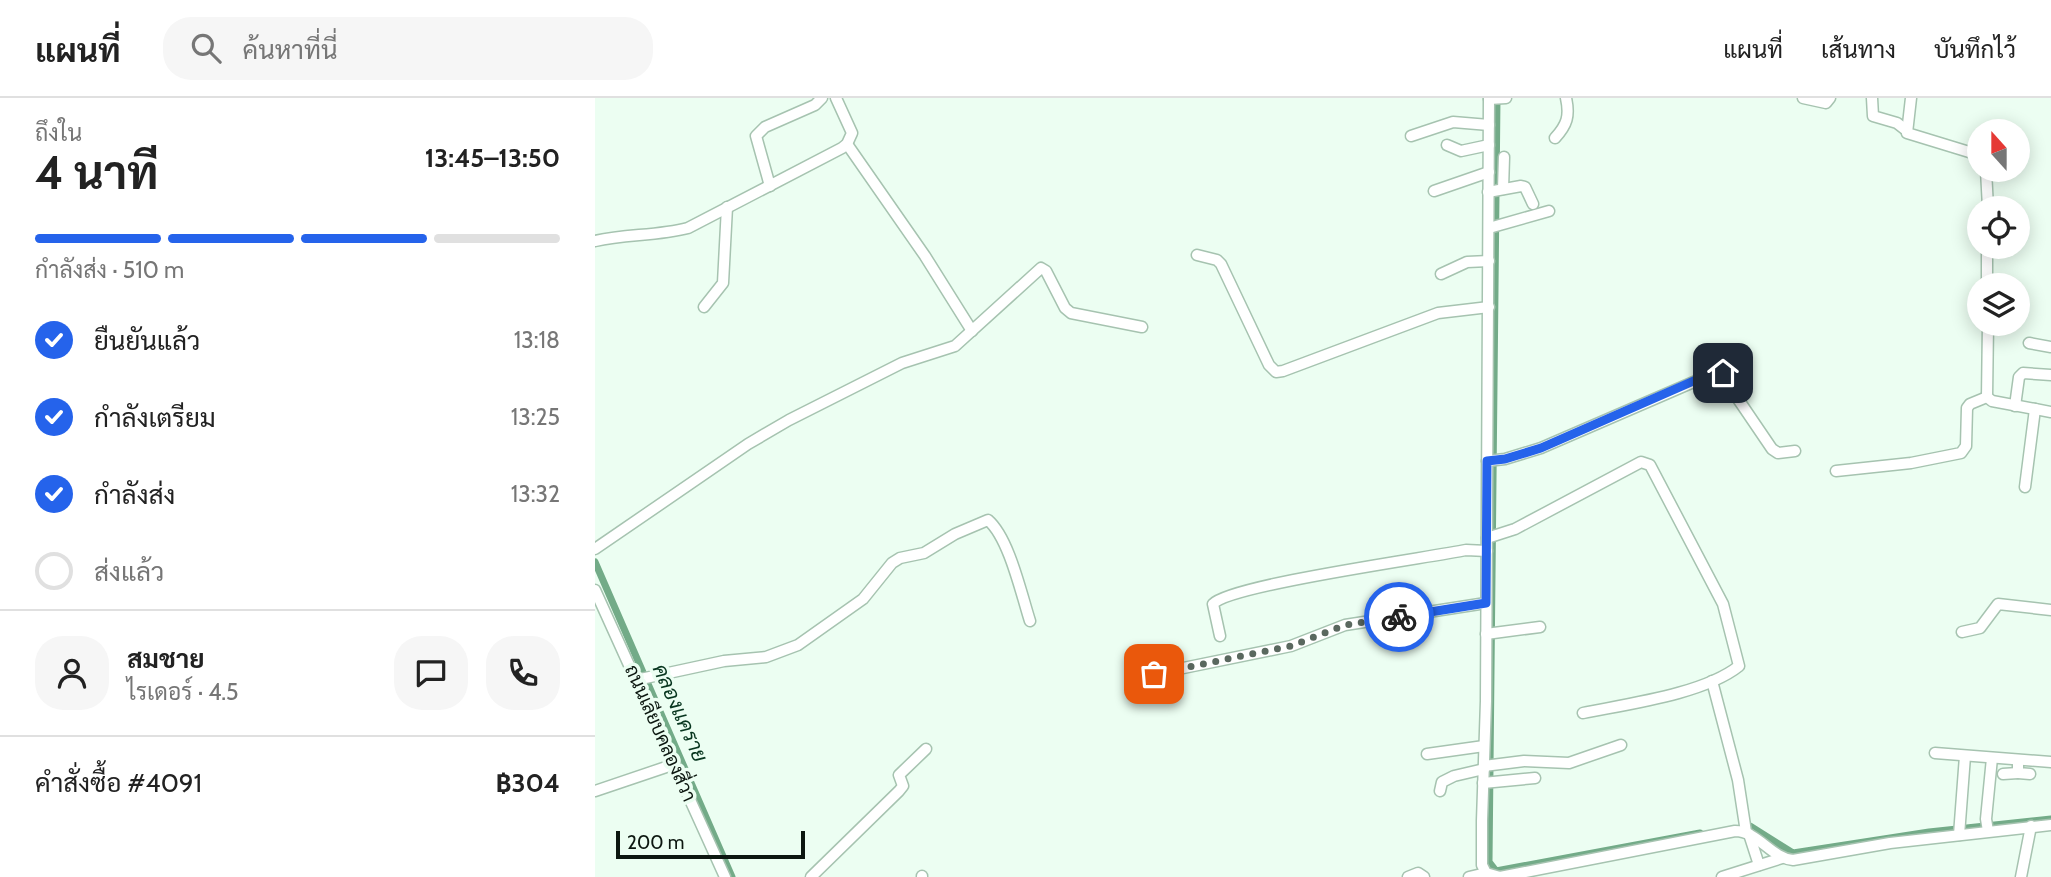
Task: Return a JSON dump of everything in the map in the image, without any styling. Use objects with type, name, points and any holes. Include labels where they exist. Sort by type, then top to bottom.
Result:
[{"type":"street","points":[[770,186],[756,136],[765,127],[815,105],[822,98]]},
{"type":"street","points":[[595,242],[625,235],[688,228],[847,144],[852,133],[836,98]]},
{"type":"street","points":[[1555,138],[1568,119],[1566,98]]},
{"type":"street","points":[[1803,98],[1826,103],[1830,98]]},
{"type":"street","points":[[1872,98],[1873,116],[1896,123],[1915,137],[1967,152]]},
{"type":"street","points":[[1906,130],[1911,98]]},
{"type":"street","points":[[1486,873],[1482,865],[1483,783],[1487,767],[1484,746],[1491,634],[1486,603],[1487,551],[1491,537],[1488,192],[1489,125],[1495,99]]},
{"type":"street","points":[[1411,135],[1453,122],[1489,125]]},
{"type":"street","points":[[847,144],[925,256],[972,331]]},
{"type":"street","points":[[1447,145],[1461,151],[1489,145]]},
{"type":"street","points":[[1503,189],[1504,157]]},
{"type":"street","points":[[1434,191],[1489,172]]},
{"type":"street","points":[[1488,192],[1525,187],[1533,204]]},
{"type":"street","points":[[704,307],[723,282],[727,207]]},
{"type":"street","points":[[1489,228],[1549,211]]},
{"type":"street","points":[[1197,255],[1217,260],[1221,264],[1269,365],[1276,372],[1283,372],[1438,313],[1489,307]]},
{"type":"street","points":[[1441,274],[1467,262],[1489,261]]},
{"type":"street","points":[[595,549],[766,433],[902,363],[928,353],[948,350],[1041,268],[1046,271],[1070,313],[1142,327]]},
{"type":"street","points":[[1987,397],[1988,336]]},
{"type":"street","points":[[2029,343],[2051,347]]},
{"type":"street","points":[[1491,461],[1541,448],[1719,371],[1772,449],[1778,453],[1795,451]]},
{"type":"street","points":[[2015,405],[2019,377],[2023,373],[2051,375]]},
{"type":"street","points":[[1987,397],[1992,401],[2051,412]]},
{"type":"street","points":[[1836,471],[1911,463],[1961,453],[1966,446],[1967,408],[1987,397]]},
{"type":"street","points":[[2025,487],[2035,409]]},
{"type":"street","points":[[1491,537],[1641,462],[1647,463],[1712,580],[1730,628],[1739,666],[1712,681],[1674,694],[1583,713]]},
{"type":"street","points":[[643,678],[733,660],[766,657],[798,645],[863,599],[900,558],[924,553],[988,520],[1002,541],[1030,621]]},
{"type":"street","points":[[1220,636],[1213,604],[1225,596],[1466,550],[1487,551]]},
{"type":"street","name":"ถนนเลียบคลองสี่วา","points":[[595,591],[643,678],[675,764],[725,877]]},
{"type":"street","points":[[1154,674],[1291,646],[1345,625],[1486,603]]},
{"type":"street","points":[[1962,632],[1980,628],[1998,604],[2051,610]]},
{"type":"street","points":[[1491,634],[1540,627]]},
{"type":"street","points":[[1712,681],[1738,780],[1746,828],[1759,865]]},
{"type":"street","points":[[1440,791],[1442,782],[1448,778],[1487,767],[1524,761],[1569,763],[1621,745]]},
{"type":"street","points":[[1427,754],[1484,746]]},
{"type":"street","points":[[811,877],[899,791],[903,786],[899,775],[926,749]]},
{"type":"street","points":[[1935,753],[2051,762]]},
{"type":"street","points":[[1958,831],[1965,756]]},
{"type":"street","points":[[1987,826],[1992,758]]},
{"type":"street","points":[[2018,760],[2018,773]]},
{"type":"street","points":[[595,791],[675,764]]},
{"type":"street","points":[[2003,774],[2030,774]]},
{"type":"street","points":[[1483,783],[1535,779]]},
{"type":"street","points":[[1722,877],[1782,858],[1805,859],[1987,826],[2051,825]]},
{"type":"street","points":[[2021,877],[2031,826]]},
{"type":"street","points":[[1746,828],[1782,858]]},
{"type":"street","points":[[1469,877],[1486,873],[1500,877],[1746,828]]},
{"type":"street","points":[[1408,877],[1418,873],[1424,877]]},
{"type":"waterway","points":[[1497,98],[1489,862],[1496,871],[1700,833]]},
{"type":"waterway","name":"คลองเเคราย","points":[[595,562],[732,877]]},
{"type":"waterway","points":[[1742,827],[1750,826],[1793,853],[1929,832],[2051,819]]},
{"type":"way so far","points":[[1154,674],[1291,646],[1345,625],[1399,617]]},
{"type":"route","points":[[1399,617],[1486,603],[1487,461],[1505,459],[1541,448],[1714,372],[1723,373]]}]
